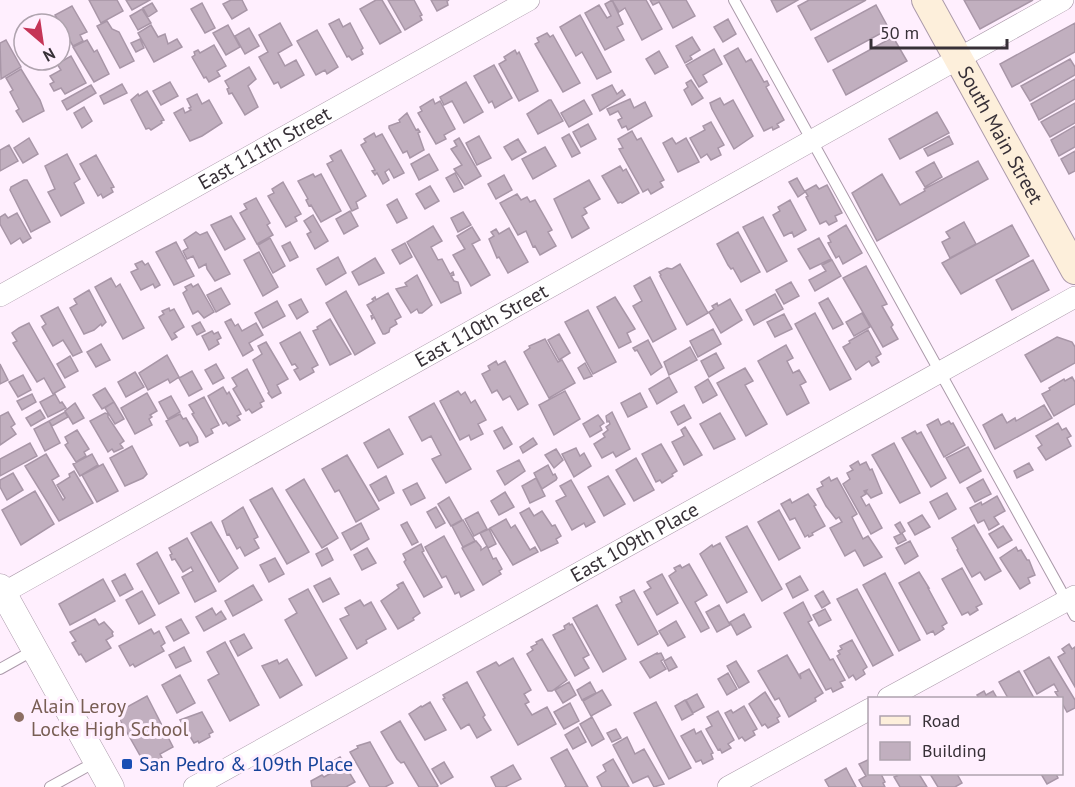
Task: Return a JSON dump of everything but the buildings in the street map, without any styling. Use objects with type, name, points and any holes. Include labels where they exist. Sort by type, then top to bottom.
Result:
[{"type":"main road","name":"South Main Street","points":[[926,0],[1075,270]]},
{"type":"street","name":"East 111th Street","points":[[0,296],[529,0]]},
{"type":"street","name":"East 110th Street","points":[[2,590],[1063,0]]},
{"type":"street","name":"East 109th Place","points":[[194,787],[1075,297]]},
{"type":"street","points":[[2,590],[111,787]]},
{"type":"street","points":[[892,697],[1072,604]]},
{"type":"street","points":[[728,787],[868,710]]},
{"type":"lane","points":[[734,0],[940,372],[1072,604]]},
{"type":"lane","points":[[0,669],[34,650]]},
{"type":"lane","points":[[50,787],[97,761]]},
{"type":"place","name":"Alain Leroy Locke High School","points":[[19,717]]},
{"type":"place","name":"San Pedro & 109th Place","points":[[127,764]]}]
